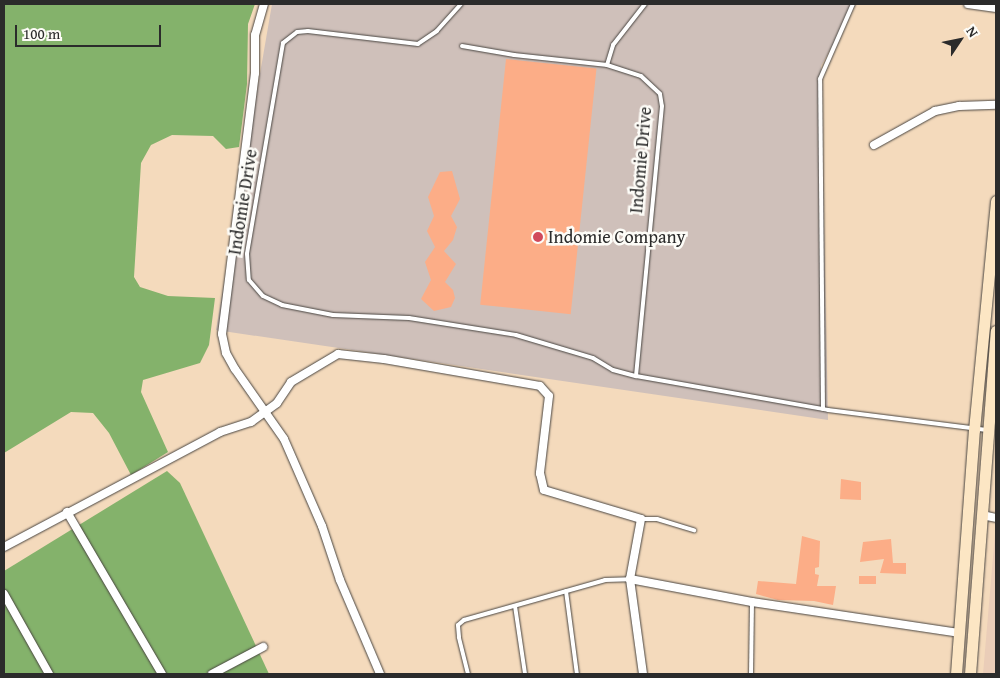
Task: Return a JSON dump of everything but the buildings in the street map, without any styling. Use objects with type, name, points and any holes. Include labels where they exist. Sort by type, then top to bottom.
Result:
[{"type":"main road","points":[[956,674],[974,430],[996,201]]},
{"type":"main road","points":[[970,674],[996,331]]},
{"type":"street","points":[[264,4],[255,35],[255,72],[222,334],[231,361],[284,439],[315,510],[340,580],[380,674]]},
{"type":"street","points":[[968,4],[996,8]]},
{"type":"street","points":[[874,145],[935,111],[959,106],[996,105]]},
{"type":"street","points":[[4,547],[220,432],[265,413],[291,382],[338,354],[384,358],[540,386],[549,396],[540,473],[544,490],[641,519],[630,579],[643,674]]},
{"type":"street","points":[[67,512],[162,674]]},
{"type":"street","points":[[982,515],[996,518]]},
{"type":"street","points":[[630,579],[752,602],[959,633]]},
{"type":"street","points":[[4,594],[49,674]]},
{"type":"street","points":[[212,674],[263,647]]},
{"type":"lane","name":"Indomie Drive","points":[[461,4],[426,40],[412,45],[308,32],[297,32],[283,43],[247,254],[249,280],[263,296],[282,306],[333,316],[409,318],[516,335],[593,358],[613,370],[636,376],[823,409],[974,430],[988,430]]},
{"type":"lane","points":[[607,65],[613,46],[644,4]]},
{"type":"lane","points":[[823,409],[820,79],[853,4]]},
{"type":"lane","name":"Indomie Drive","points":[[462,46],[514,55],[607,65],[641,76],[654,85],[662,106],[636,376]]},
{"type":"lane","points":[[641,519],[657,519],[694,530]]},
{"type":"lane","points":[[468,674],[458,625],[464,620],[604,580],[630,579]]},
{"type":"lane","points":[[566,591],[577,674]]},
{"type":"lane","points":[[751,674],[752,602]]},
{"type":"lane","points":[[515,606],[525,674]]},
{"type":"shaded area","name":"Indomie Company","points":[[272,4],[856,4],[821,66],[828,420],[216,330]]},
{"type":"shaded area","points":[[996,522],[996,674],[983,674]]},
{"type":"green space","points":[[4,4],[255,4],[248,24],[247,84],[239,147],[226,149],[213,136],[172,135],[151,145],[141,163],[134,277],[140,287],[168,296],[215,298],[209,345],[200,363],[143,380],[141,392],[168,452],[131,475],[109,433],[93,413],[71,412],[4,453]]},
{"type":"green space","points":[[167,471],[180,483],[269,674],[4,674],[4,571]]},
{"type":"place","name":"Indomie Company","points":[[538,237]]}]
